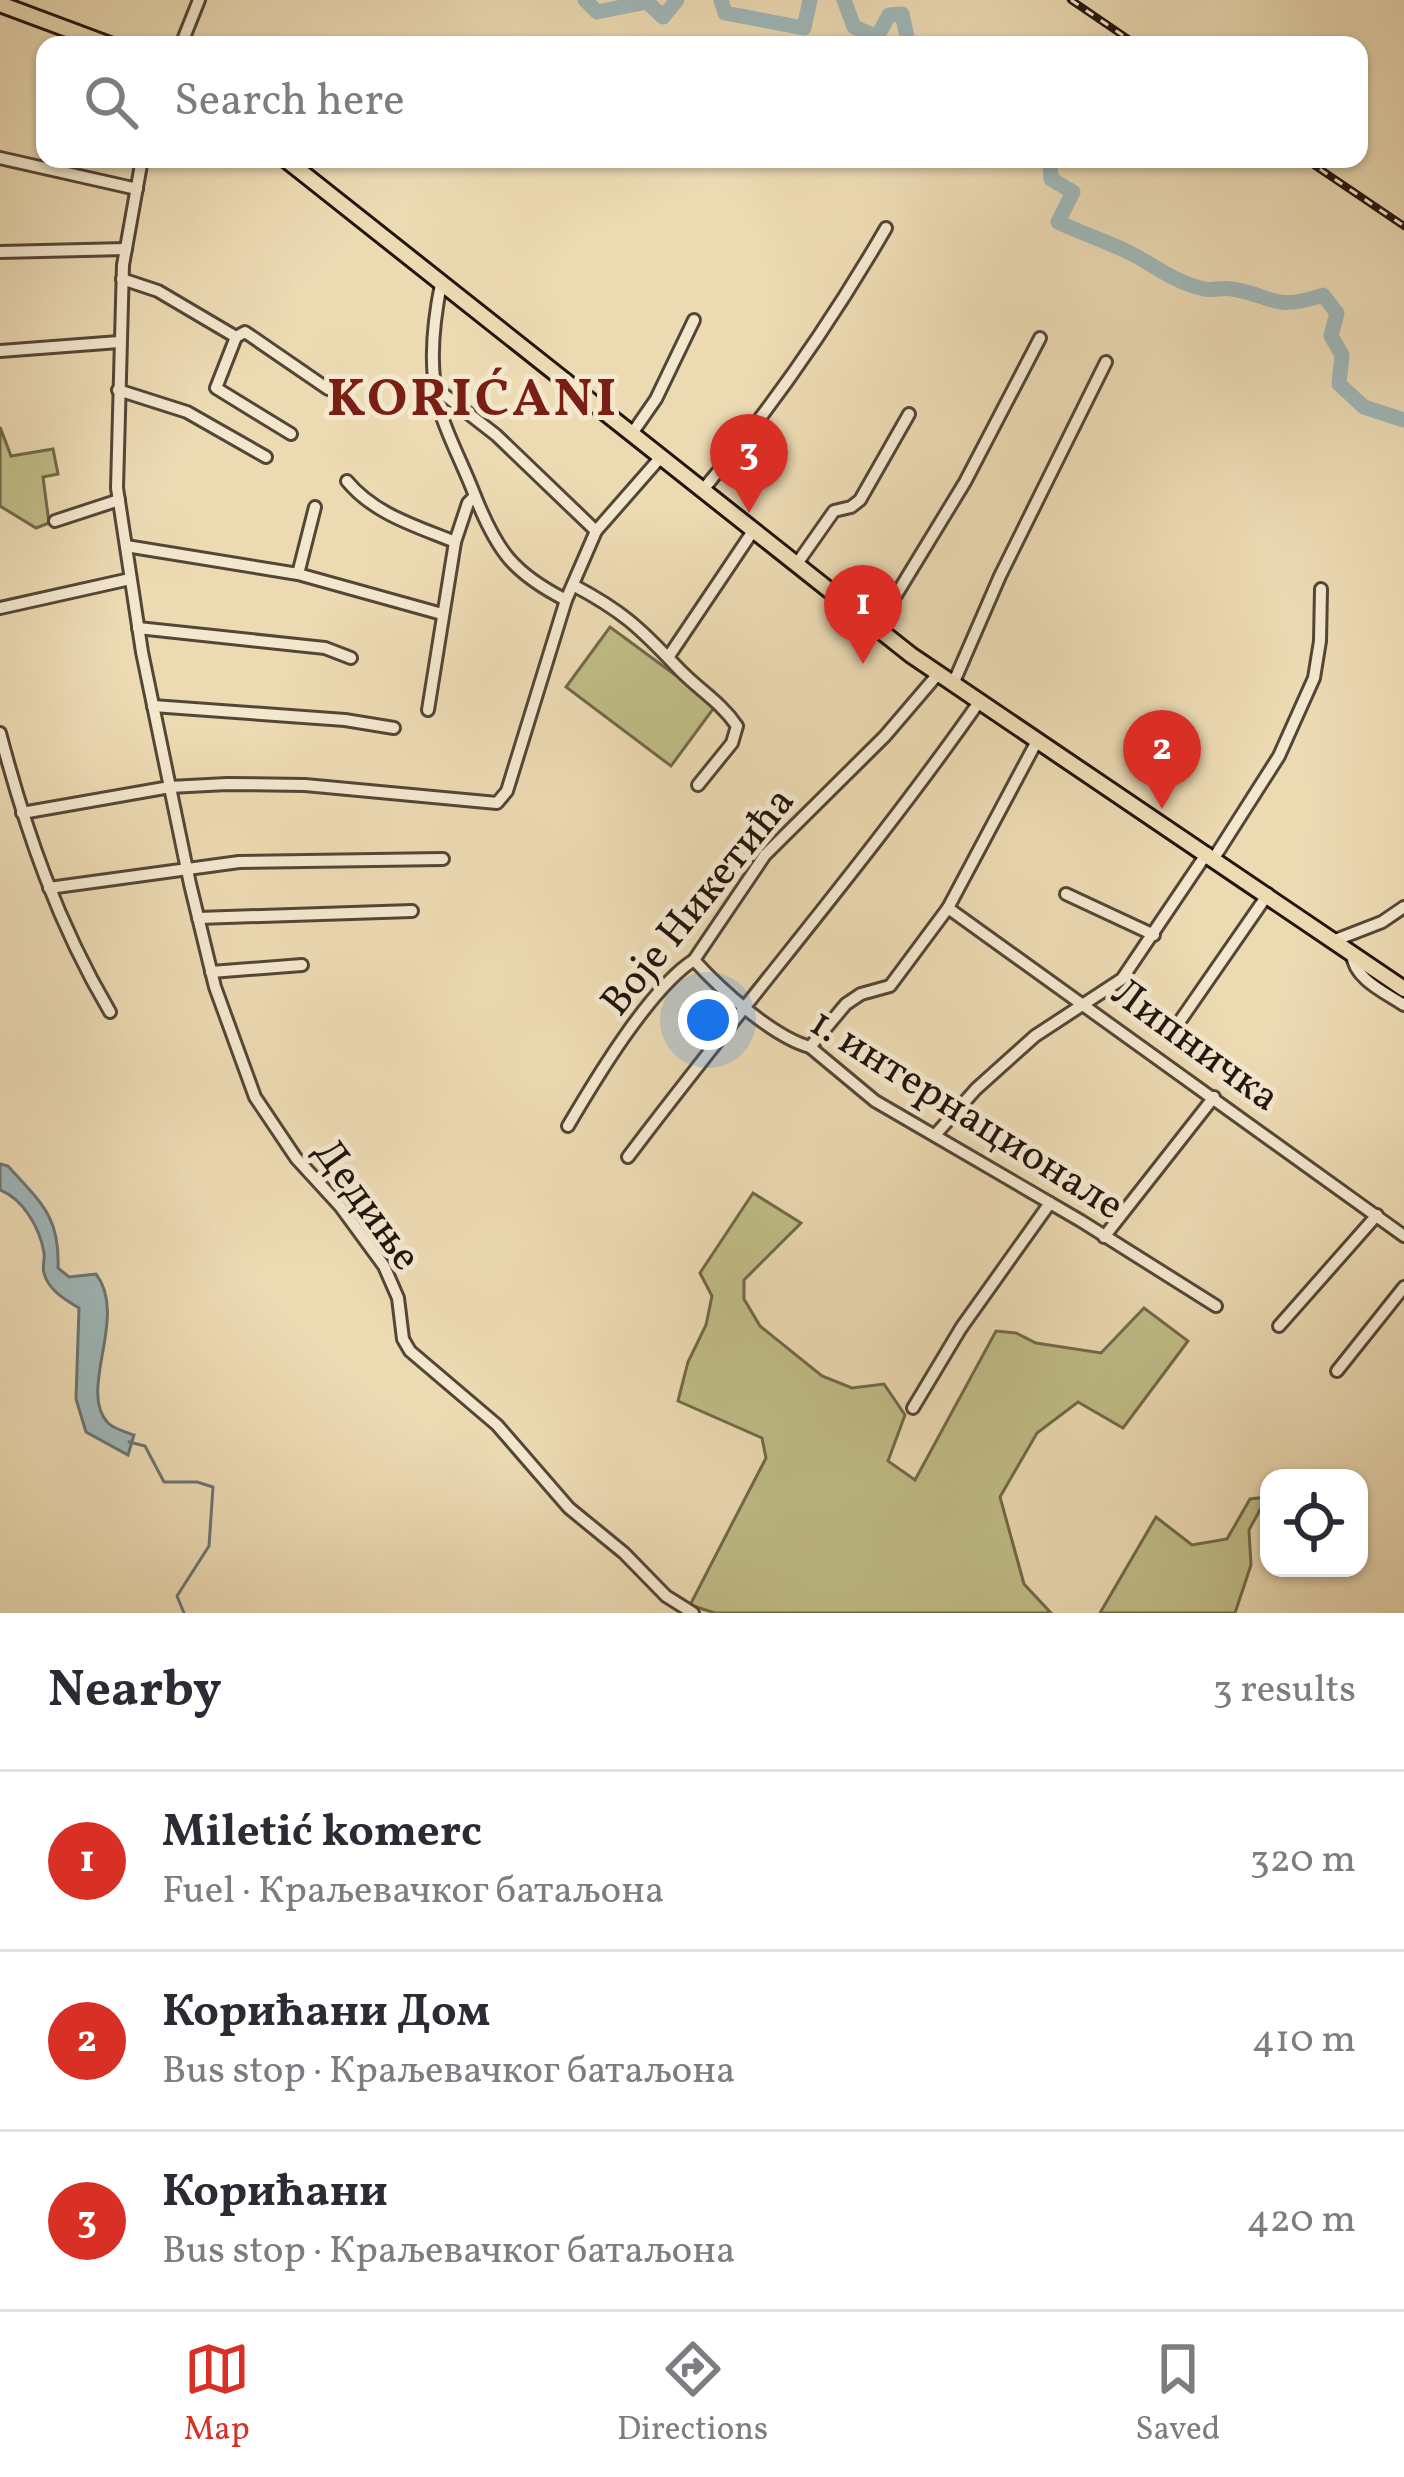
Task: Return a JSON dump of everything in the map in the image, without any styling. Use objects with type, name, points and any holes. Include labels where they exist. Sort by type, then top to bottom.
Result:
[{"type":"main road","points":[[0,4],[86,36]]},
{"type":"main road","points":[[296,168],[938,674],[1404,989]]},
{"type":"street","points":[[185,36],[199,0]]},
{"type":"street","points":[[0,158],[36,166]]},
{"type":"street","points":[[44,168],[137,189]]},
{"type":"street","name":"Дедиње","points":[[140,168],[122,278],[118,500],[138,628],[198,918],[211,972],[254,1096],[296,1158],[340,1206],[384,1266],[398,1298],[403,1339],[410,1351],[496,1425],[569,1508],[624,1553],[666,1596],[693,1613]]},
{"type":"street","points":[[702,490],[752,432],[806,356],[886,228]]},
{"type":"street","points":[[0,252],[126,249]]},
{"type":"street","points":[[122,278],[158,291],[236,337]]},
{"type":"street","points":[[441,284],[431,334],[443,423],[488,529],[513,567],[566,600]]},
{"type":"street","points":[[631,435],[656,399],[694,320]]},
{"type":"street","points":[[291,434],[216,388],[236,337],[245,332],[328,389]]},
{"type":"street","points":[[876,628],[965,482],[1040,338]]},
{"type":"street","points":[[0,351],[119,343]]},
{"type":"street","points":[[953,684],[1000,576],[1106,362]]},
{"type":"street","points":[[437,389],[496,435],[596,531]]},
{"type":"street","points":[[118,390],[187,412],[266,457]]},
{"type":"street","points":[[796,565],[834,511],[856,504],[910,414]]},
{"type":"street","points":[[22,813],[170,787],[305,785],[491,804],[502,799],[566,600],[596,531],[660,458]]},
{"type":"street","points":[[347,481],[376,508],[455,542]]},
{"type":"street","points":[[428,710],[455,542],[468,503],[475,496]]},
{"type":"street","points":[[55,521],[118,500]]},
{"type":"street","points":[[298,574],[315,507]]},
{"type":"street","points":[[669,656],[753,531]]},
{"type":"street","points":[[126,546],[298,574],[442,614]]},
{"type":"street","points":[[0,608],[130,579]]},
{"type":"street","points":[[573,585],[620,610],[674,665],[724,706],[737,726],[732,743],[698,785]]},
{"type":"street","points":[[935,1134],[1035,1036],[1122,979],[1211,856],[1280,756],[1314,678],[1321,589]]},
{"type":"street","points":[[138,628],[325,648],[351,658]]},
{"type":"street","name":"Воје Никетића","points":[[568,1126],[655,1000],[679,970],[694,960],[766,854],[886,736],[938,674]]},
{"type":"street","points":[[628,1157],[980,702]]},
{"type":"street","points":[[153,706],[394,728]]},
{"type":"street","points":[[0,733],[49,888],[75,953],[110,1012]]},
{"type":"street","points":[[810,1047],[846,1004],[890,986],[948,908],[1037,740]]},
{"type":"street","points":[[49,888],[239,862],[443,859]]},
{"type":"street","points":[[1066,894],[1154,935]]},
{"type":"street","points":[[1180,1021],[1268,894]]},
{"type":"street","name":"Липничка","points":[[948,908],[1404,1236]]},
{"type":"street","points":[[1333,940],[1382,922],[1404,908]]},
{"type":"street","points":[[198,918],[412,911]]},
{"type":"street","points":[[1352,954],[1364,978],[1404,1005]]},
{"type":"street","name":"1. интернационале","points":[[694,960],[744,1004],[798,1044],[810,1047],[875,1101],[1216,1306]]},
{"type":"street","points":[[211,972],[302,965]]},
{"type":"street","points":[[1104,1237],[1214,1097]]},
{"type":"street","points":[[913,1408],[961,1328],[1049,1203]]},
{"type":"street","points":[[1279,1326],[1377,1215]]},
{"type":"street","points":[[1336,1371],[1404,1287]]},
{"type":"shaded area","points":[[0,427],[11,456],[53,449],[58,474],[43,477],[49,523],[36,528],[0,506]]},
{"type":"shaded area","points":[[610,627],[716,705],[671,766],[566,687]]},
{"type":"shaded area","points":[[753,1193],[801,1223],[744,1280],[744,1299],[760,1326],[822,1376],[852,1388],[884,1384],[905,1415],[888,1461],[915,1480],[996,1331],[1101,1353],[1144,1308],[1188,1341],[1123,1428],[1078,1402],[1037,1433],[1000,1497],[1024,1584],[1051,1613],[715,1613],[690,1605],[766,1458],[762,1438],[678,1401],[712,1296],[700,1273]]},
{"type":"shaded area","points":[[1260,1498],[1260,1510],[1249,1530],[1251,1565],[1235,1613],[1100,1613],[1156,1517],[1192,1545],[1227,1539],[1250,1499]]},
{"type":"water","points":[[0,1164],[8,1166],[46,1211],[56,1235],[58,1268],[69,1277],[96,1274],[105,1291],[100,1409],[108,1423],[134,1435],[128,1455],[86,1432],[76,1399],[79,1308],[49,1285],[39,1234],[23,1207],[0,1190]]},
{"type":"waterway","points":[[585,0],[597,12],[647,2],[663,17],[677,0]]},
{"type":"waterway","points":[[721,0],[725,13],[804,28],[810,0]]},
{"type":"waterway","points":[[844,0],[854,27],[875,36]]},
{"type":"waterway","points":[[878,36],[889,15],[902,14],[907,36]]},
{"type":"waterway","points":[[1050,168],[1051,179],[1073,192],[1058,222],[1169,275],[1194,286],[1232,289],[1284,302],[1323,295],[1337,313],[1331,336],[1342,355],[1339,384],[1364,407],[1404,420]]},
{"type":"waterway","points":[[129,1442],[145,1446],[164,1482],[213,1487],[209,1546],[177,1596],[184,1613]]},
{"type":"railway","points":[[1071,0],[1124,36]]},
{"type":"railway","points":[[1318,168],[1404,226]]},
{"type":"place","name":"Корићани","points":[[749,513]]},
{"type":"place","name":"Miletić komerc","points":[[863,664]]},
{"type":"place","name":"Корићани Дом","points":[[1162,809]]},
{"type":"district","name":"KORIĆANI","points":[[473,396]]}]
